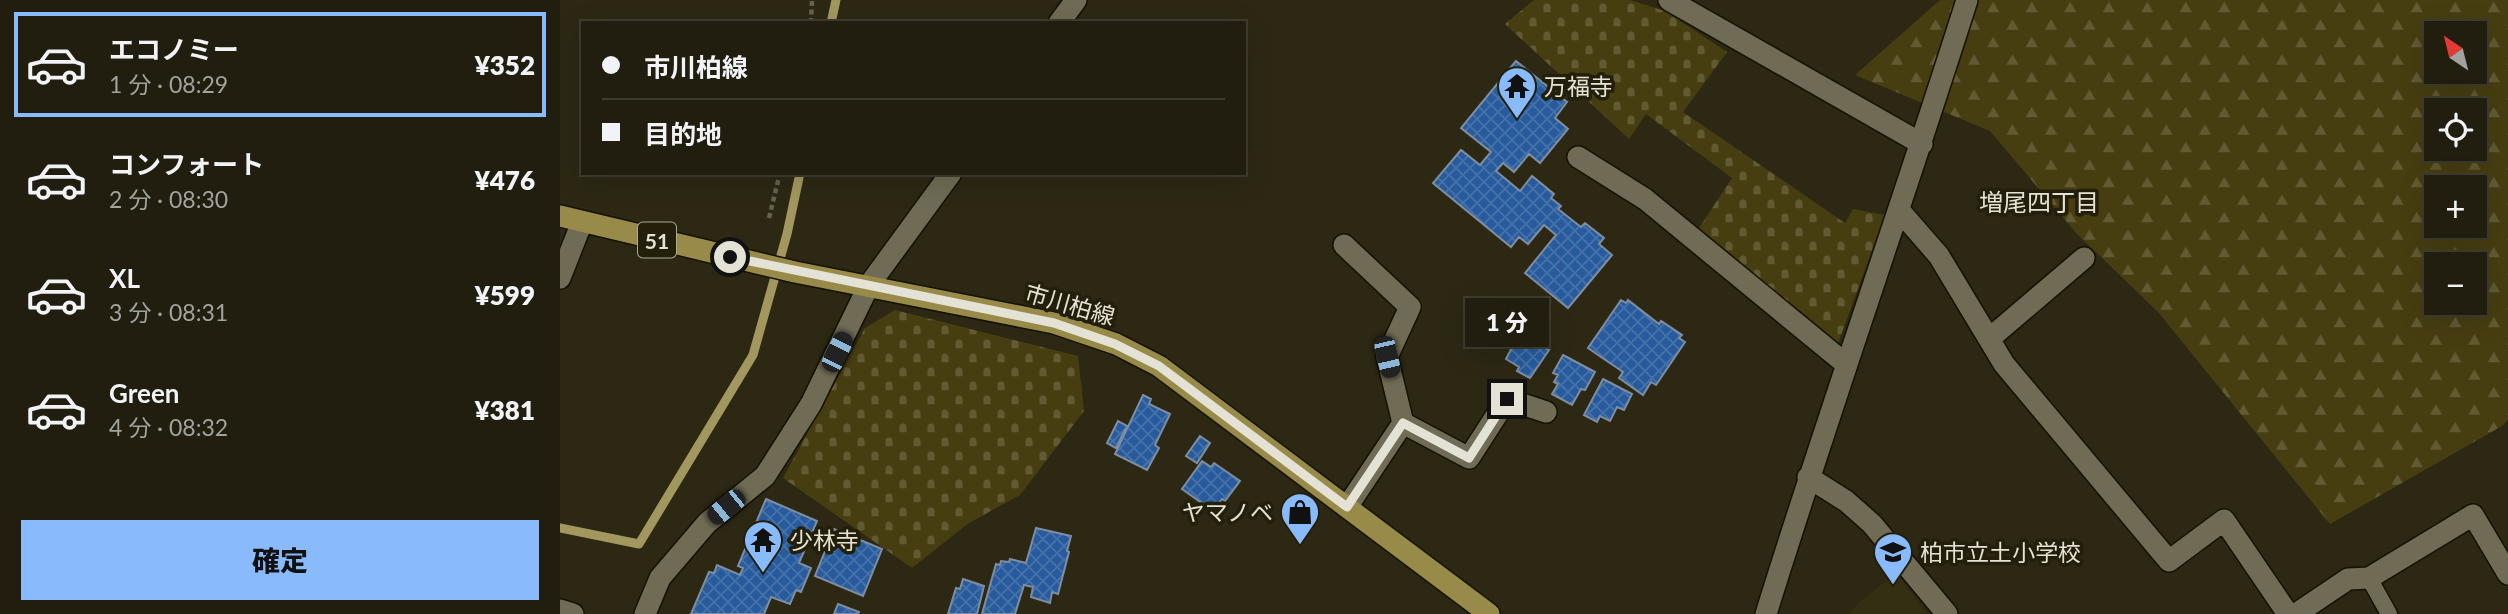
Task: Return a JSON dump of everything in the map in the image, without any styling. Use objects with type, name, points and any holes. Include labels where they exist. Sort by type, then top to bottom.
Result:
[{"type":"main road","name":"市川柏線","points":[[560,216],[795,272],[1054,323],[1115,344],[1159,366],[1489,614]]},
{"type":"street","points":[[1060,21],[1076,0]]},
{"type":"street","points":[[1669,0],[1922,144]]},
{"type":"street","points":[[1766,614],[1808,477],[1922,144],[1967,0]]},
{"type":"street","points":[[1577,157],[1645,199],[1847,365]]},
{"type":"street","points":[[645,614],[660,578],[707,523],[765,476],[811,404],[869,285],[950,175]]},
{"type":"street","points":[[1899,210],[1939,256],[2004,365],[2169,561],[2224,520],[2288,614]]},
{"type":"street","points":[[560,278],[582,222]]},
{"type":"street","points":[[1344,245],[1410,307],[1387,357],[1403,423],[1347,507]]},
{"type":"street","points":[[1989,339],[2084,258]]},
{"type":"street","points":[[1403,423],[1469,458],[1507,399],[1546,412]]},
{"type":"street","points":[[1808,477],[1846,501],[1872,524],[1947,614]]},
{"type":"street","points":[[2296,614],[2348,579],[2369,578],[2473,515],[2508,574]]},
{"type":"street","points":[[560,610],[573,614]]},
{"type":"lane","points":[[2369,578],[2389,614]]},
{"type":"path","points":[[811,21],[812,0]]},
{"type":"path","points":[[769,218],[780,175]]},
{"type":"shaded area","name":"柏市立土小学校","points":[[1896,573],[1927,614],[1849,614],[1862,600]]},
{"type":"green space","points":[[1534,0],[1630,0],[1665,11],[1727,52],[1683,112],[1845,223],[1853,209],[1885,215],[1836,349],[1697,231],[1732,178],[1646,114],[1629,139],[1505,24]]},
{"type":"green space","points":[[1940,0],[2508,0],[2508,420],[2502,426],[2330,524],[2158,312],[2077,234],[1990,131],[1855,75]]},
{"type":"green space","points":[[895,310],[1078,356],[1084,411],[1020,495],[969,523],[912,568],[783,478],[865,328]]},
{"type":"building","points":[[1516,61],[1567,102],[1555,118],[1568,129],[1540,163],[1529,154],[1514,172],[1503,163],[1496,171],[1520,191],[1532,176],[1554,194],[1551,198],[1561,206],[1558,209],[1581,227],[1585,223],[1604,238],[1599,244],[1612,255],[1568,308],[1525,273],[1556,235],[1544,225],[1528,244],[1519,237],[1511,247],[1433,183],[1461,150],[1480,165],[1491,152],[1461,128]]},
{"type":"building","points":[[1621,300],[1626,303],[1628,300],[1659,324],[1661,321],[1682,335],[1679,338],[1685,342],[1656,385],[1651,382],[1643,395],[1619,378],[1623,372],[1588,348]]},
{"type":"building","points":[[1519,334],[1549,350],[1530,378],[1517,371],[1519,367],[1506,359]]},
{"type":"building","points":[[1563,355],[1595,372],[1572,405],[1552,394],[1558,384],[1554,382],[1558,375],[1553,373]]},
{"type":"building","points":[[1603,379],[1632,394],[1624,410],[1617,407],[1610,421],[1600,416],[1597,422],[1584,415]]},
{"type":"building","points":[[1143,395],[1151,399],[1149,404],[1170,414],[1155,445],[1159,448],[1147,470],[1115,454]]},
{"type":"building","points":[[1118,421],[1127,426],[1116,448],[1107,443]]},
{"type":"building","points":[[1200,436],[1210,443],[1197,463],[1186,456]]},
{"type":"building","points":[[1202,461],[1211,467],[1214,463],[1240,481],[1225,501],[1222,499],[1213,511],[1182,489]]},
{"type":"building","points":[[766,499],[817,521],[799,563],[811,568],[801,592],[796,590],[790,604],[771,597],[764,614],[691,614],[709,572],[714,573],[717,565],[740,575],[743,568],[738,566]]},
{"type":"building","points":[[1036,528],[1071,536],[1058,594],[1052,592],[1050,603],[1031,597],[1033,587],[1024,585],[1015,614],[982,614],[996,564],[1000,565],[1001,561],[1009,562],[1010,559],[1026,563]]},
{"type":"building","points":[[834,529],[882,549],[863,596],[815,576]]},
{"type":"building","points":[[963,579],[984,586],[977,614],[948,614],[956,588],[960,589]]},
{"type":"building","points":[[838,604],[859,612],[834,614]]},
{"type":"waterway","points":[[831,21],[836,0]]},
{"type":"waterway","points":[[560,528],[639,544],[753,355],[787,234],[800,175]]},
{"type":"place","name":"万福寺","points":[[1517,120]]},
{"type":"place","name":"ヤマノベ","points":[[1300,546]]},
{"type":"place","name":"少林寺","points":[[763,574]]},
{"type":"place","name":"柏市立土小学校","points":[[1893,586]]},
{"type":"district","name":"増尾四丁目","points":[[2039,201]]},
{"type":"route","points":[[730,257],[1054,323],[1115,344],[1159,366],[1347,507],[1403,423],[1469,458],[1507,399]]}]
